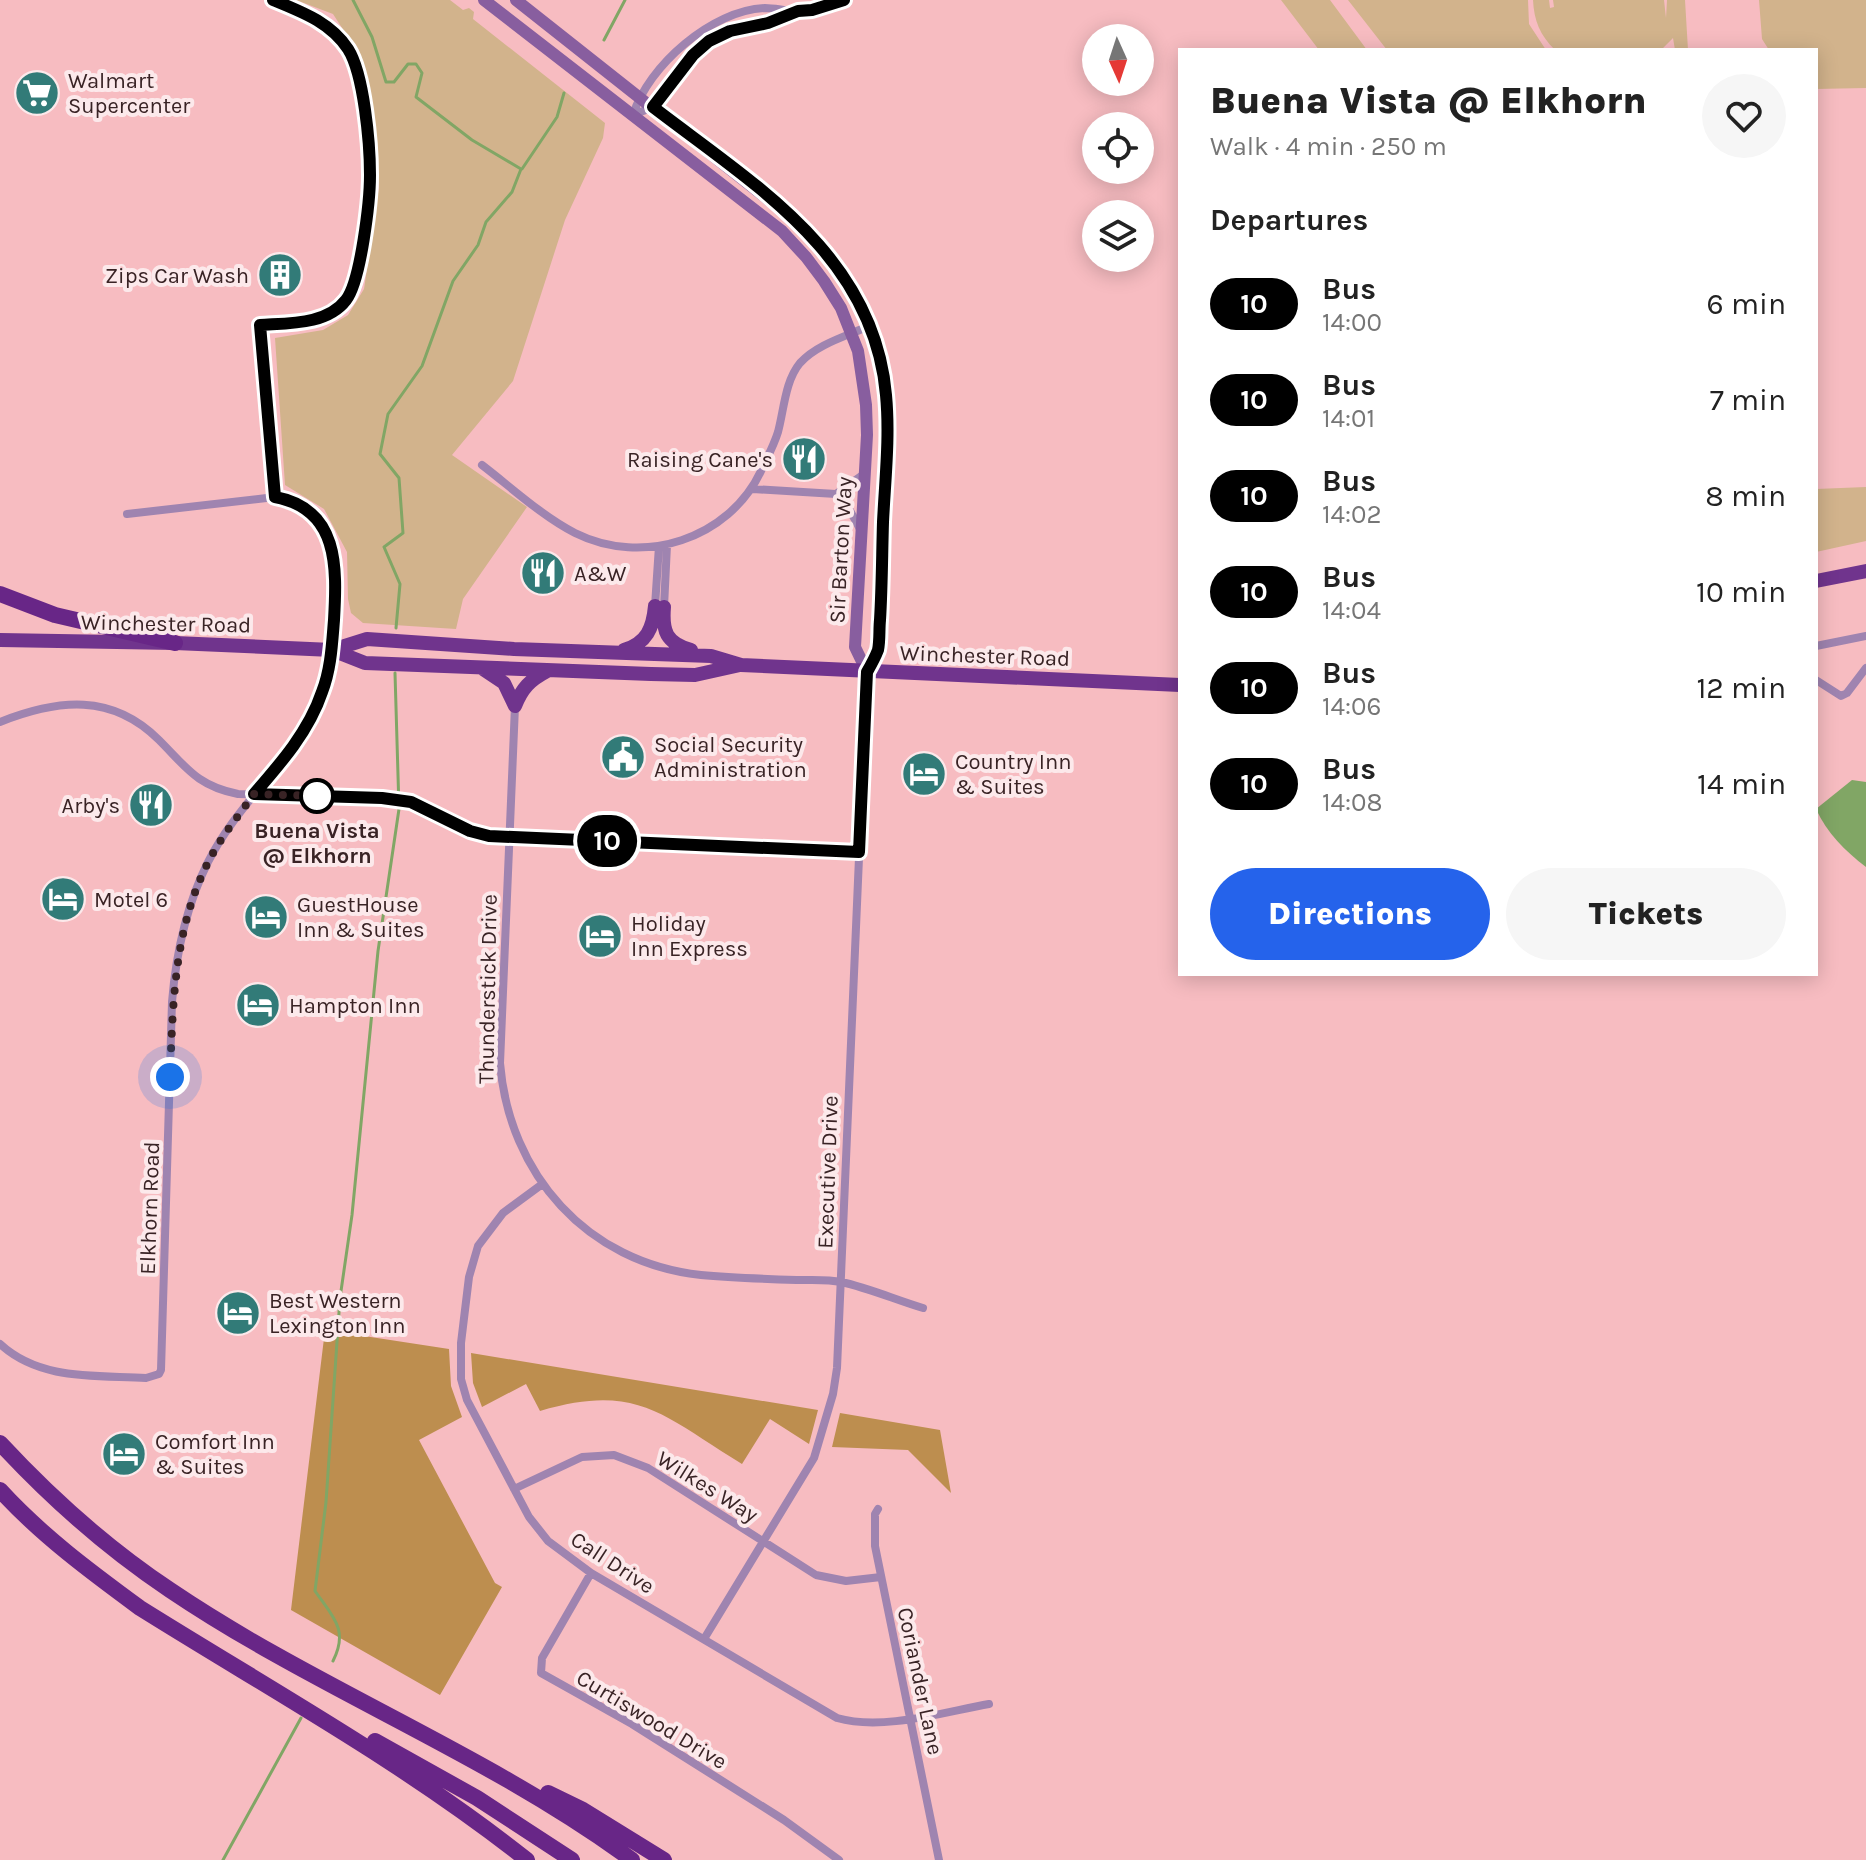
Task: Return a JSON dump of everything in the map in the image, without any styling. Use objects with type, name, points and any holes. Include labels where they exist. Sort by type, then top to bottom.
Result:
[{"type":"highway","points":[[1818,581],[1866,571]]},
{"type":"highway","points":[[0,594],[55,615],[175,643]]},
{"type":"highway","points":[[616,652],[632,648],[648,635],[660,606]]},
{"type":"highway","points":[[660,606],[663,627],[672,643],[711,656]]},
{"type":"highway","name":"Winchester Road","points":[[332,650],[367,639],[711,656],[741,665],[1178,685]]},
{"type":"highway","name":"Winchester Road","points":[[0,640],[332,650],[365,663],[695,675],[741,665]]},
{"type":"highway","points":[[478,667],[504,683],[515,706]]},
{"type":"highway","points":[[515,706],[522,689],[532,679],[551,669]]},
{"type":"highway","points":[[0,1443],[56,1500],[126,1559],[222,1623],[542,1800],[632,1860]]},
{"type":"highway","points":[[0,1490],[23,1515],[116,1590],[453,1803],[527,1860]]},
{"type":"highway","points":[[330,1683],[583,1810],[664,1860]]},
{"type":"highway","points":[[264,1684],[477,1798],[572,1860]]},
{"type":"main road","name":"Sir Barton Way","points":[[485,0],[782,231],[806,257],[841,308],[858,351],[866,405],[855,647],[867,672]]},
{"type":"main road","name":"Sir Barton Way","points":[[516,0],[779,206],[816,239],[843,274],[869,326],[884,379],[887,443],[878,649],[867,672]]},
{"type":"street","points":[[273,0],[329,26],[349,50],[360,74],[370,187],[355,281],[346,301],[324,316],[308,321],[260,325],[275,497]]},
{"type":"street","points":[[633,115],[653,107],[693,55],[709,41],[730,31],[844,0]]},
{"type":"street","points":[[633,115],[639,96],[681,46],[696,33],[717,21],[765,8],[798,11]]},
{"type":"street","points":[[482,465],[573,532],[610,545],[663,546],[687,541],[713,527],[753,489],[777,434],[792,375],[797,367],[816,351],[869,326]]},
{"type":"street","points":[[753,489],[836,494],[864,474]]},
{"type":"street","points":[[836,494],[847,505],[862,532]]},
{"type":"street","name":"Elkhorn Road","points":[[0,1344],[23,1362],[54,1372],[146,1378],[159,1374],[162,1367],[172,1002],[178,953],[204,870],[223,836],[309,722],[323,691],[332,650],[335,559],[324,529],[310,510],[292,500],[275,497],[127,514]]},
{"type":"street","points":[[660,606],[663,546]]},
{"type":"street","points":[[1818,646],[1866,636]]},
{"type":"street","points":[[1818,681],[1841,696],[1847,693],[1866,668]]},
{"type":"street","name":"Executive Drive","points":[[704,1639],[803,1479],[822,1434],[837,1368],[867,672]]},
{"type":"street","points":[[0,722],[30,711],[71,705],[112,708],[142,724],[194,777],[225,791],[391,798],[411,802],[470,831],[509,837],[859,852]]},
{"type":"street","name":"Thunderstick Drive","points":[[515,706],[500,1035],[502,1090],[516,1138],[541,1185],[579,1224],[637,1259],[699,1275],[840,1282],[923,1308]]},
{"type":"street","name":"Call Drive","points":[[541,1185],[503,1213],[478,1246],[469,1277],[461,1343],[461,1379],[467,1400],[529,1517],[548,1541],[591,1573],[837,1718],[859,1723],[912,1718],[989,1704]]},
{"type":"street","name":"Wilkes Way","points":[[514,1489],[582,1457],[614,1455],[648,1468],[816,1575],[846,1581],[881,1577]]},
{"type":"street","name":"Coriander Lane","points":[[878,1509],[874,1530],[881,1577],[939,1860]]},
{"type":"street","name":"Curtiswood Drive","points":[[591,1573],[542,1658],[541,1673],[645,1732],[784,1820],[839,1860]]},
{"type":"shaded area","points":[[296,0],[450,0],[463,10],[469,8],[474,12],[473,19],[605,123],[603,138],[565,220],[513,381],[452,455],[527,507],[463,599],[456,629],[363,623],[351,613],[347,552],[324,509],[285,485],[275,338],[323,330],[348,315],[364,289],[379,187],[362,59],[333,14]]},
{"type":"shaded area","points":[[1281,0],[1330,0],[1366,48],[1317,48]]},
{"type":"shaded area","points":[[1348,0],[1528,0],[1529,24],[1545,48],[1385,48]]},
{"type":"shaded area","points":[[1533,0],[1549,0],[1550,8],[1554,7],[1553,0],[1664,0],[1666,18],[1667,0],[1685,0],[1688,48],[1675,48],[1673,38],[1663,48],[1553,48],[1545,39],[1535,15]]},
{"type":"shaded area","points":[[1759,0],[1866,0],[1866,88],[1818,89],[1818,48],[1768,48],[1762,39]]},
{"type":"shaded area","points":[[1866,487],[1866,541],[1818,552],[1818,489]]},
{"type":"shaded area","points":[[1852,780],[1866,782],[1866,867],[1837,841],[1818,812],[1818,807]]},
{"type":"shaded area","points":[[325,1330],[449,1349],[451,1386],[462,1417],[419,1440],[495,1583],[502,1587],[440,1695],[291,1610]]},
{"type":"shaded area","points":[[471,1353],[818,1410],[809,1444],[770,1419],[742,1464],[669,1418],[626,1402],[602,1400],[540,1411],[526,1384],[482,1407],[473,1383]]},
{"type":"shaded area","points":[[840,1413],[940,1430],[951,1493],[908,1450],[832,1447]]},
{"type":"waterway","points":[[353,0],[372,37],[386,82],[394,82],[408,64],[416,64],[422,73],[416,97],[472,140],[521,169],[512,192],[486,222],[478,245],[453,281],[422,366],[388,414],[380,454],[399,478],[403,533],[384,547],[400,584],[396,628]]},
{"type":"waterway","points":[[604,40],[625,0]]},
{"type":"waterway","points":[[522,169],[557,117],[564,93]]},
{"type":"waterway","points":[[333,1661],[339,1641],[337,1624],[315,1591],[326,1502],[340,1298],[352,1215],[378,951],[399,809],[395,673]]},
{"type":"waterway","points":[[223,1860],[301,1718]]},
{"type":"bus line","name":"10","points":[[273,0],[329,26],[349,50],[360,74],[370,187],[355,281],[346,301],[324,316],[308,321],[260,325],[275,497],[292,500],[310,510],[324,529],[335,559],[335,588],[332,650],[323,691],[309,722],[290,751],[254,794],[382,798],[411,802],[434,811],[460,827],[489,836],[859,852],[867,672],[878,649],[881,604],[887,443],[886,394],[880,359],[855,295],[831,256],[816,239],[653,107],[693,55],[709,41],[730,31],[844,0]]},
{"type":"place","name":"Walmart Supercenter","points":[[37,93]]},
{"type":"place","name":"Zips Car Wash","points":[[280,275]]},
{"type":"place","name":"Raising Cane's","points":[[804,459]]},
{"type":"place","name":"A&W","points":[[543,573]]},
{"type":"place","name":"Social Security Administration","points":[[623,757]]},
{"type":"place","name":"Country Inn & Suites","points":[[924,774]]},
{"type":"place","name":"Buena Vista @ Elkhorn","points":[[317,796]]},
{"type":"place","name":"Arby's","points":[[151,805]]},
{"type":"place","name":"Motel 6","points":[[63,899]]},
{"type":"place","name":"GuestHouse Inn & Suites","points":[[266,917]]},
{"type":"place","name":"Holiday Inn Express","points":[[600,936]]},
{"type":"place","name":"Hampton Inn","points":[[258,1005]]},
{"type":"place","name":"Best Western Lexington Inn","points":[[238,1313]]},
{"type":"place","name":"Comfort Inn & Suites","points":[[124,1454]]},
{"type":"route","points":[[170,1077],[172,1002],[179,945],[212,854],[254,794],[317,796]]}]
